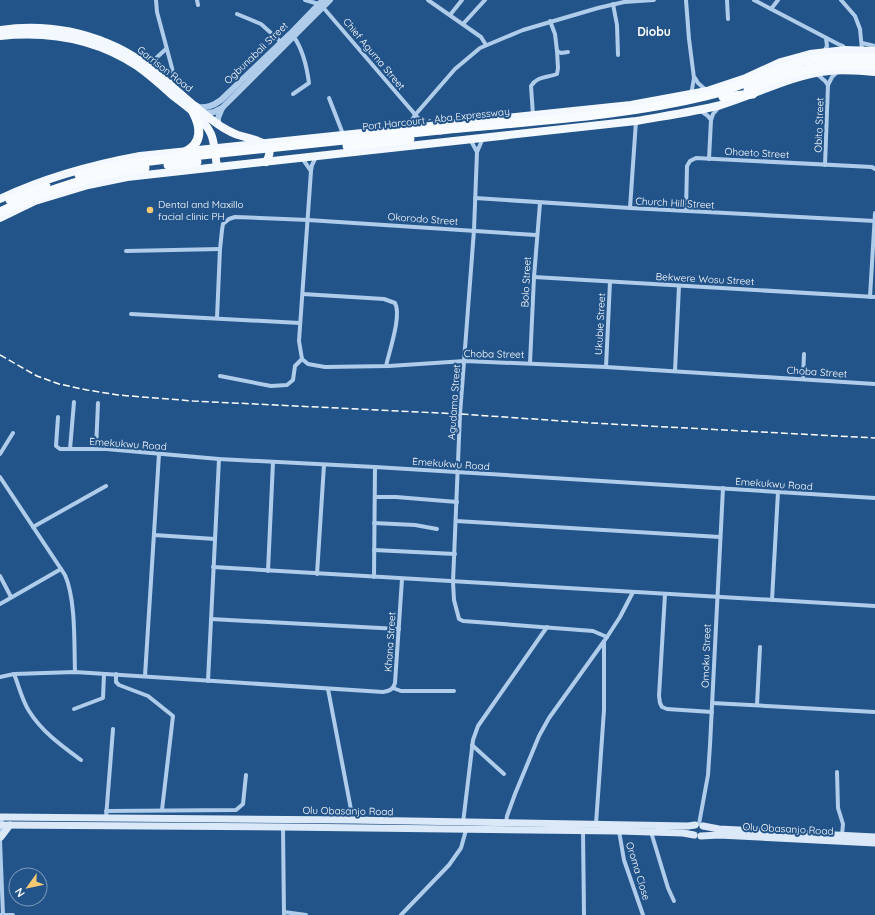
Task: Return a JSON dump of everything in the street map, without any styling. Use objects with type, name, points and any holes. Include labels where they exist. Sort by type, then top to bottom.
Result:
[{"type":"highway","name":"Port Harcourt - Aba Expressway","points":[[0,205],[32,191],[71,177],[120,168],[243,157],[620,112],[746,84],[795,63],[819,58],[834,57],[875,58]]},
{"type":"highway","name":"Port Harcourt - Aba Expressway","points":[[440,133],[645,114],[723,100],[796,71],[825,65],[875,65]]},
{"type":"highway","points":[[707,93],[737,84],[746,78]]},
{"type":"highway","points":[[723,100],[753,94]]},
{"type":"highway","points":[[185,152],[195,145],[199,133],[198,120],[194,109]]},
{"type":"highway","name":"Port Harcourt - Aba Expressway","points":[[0,212],[80,180],[120,168]]},
{"type":"main road","name":"Garrison Road","points":[[0,30],[12,28],[45,28],[81,34],[108,43],[125,51],[171,84],[194,109],[207,127],[212,137],[217,166]]},
{"type":"main road","name":"Garrison Road","points":[[0,36],[21,34],[60,36],[98,48],[124,59],[137,67],[194,109],[205,114],[218,124],[236,134],[263,143]]},
{"type":"main road","points":[[746,78],[797,57],[862,46],[875,51]]},
{"type":"main road","points":[[753,94],[796,78],[815,73],[840,70],[875,72]]},
{"type":"main road","points":[[0,199],[51,178],[94,165],[140,156],[407,127],[534,116],[631,105],[691,94],[707,93]]},
{"type":"main road","points":[[0,218],[35,201],[88,185],[128,176],[636,121],[700,110],[723,100]]},
{"type":"main road","points":[[263,143],[268,146],[270,152],[266,162]]},
{"type":"main road","name":"Olu Obasanjo Road","points":[[1,817],[106,814],[353,820],[583,831],[683,833],[698,836],[719,835],[875,843]]},
{"type":"main road","name":"Olu Obasanjo Road","points":[[1,825],[283,827],[464,826],[506,823],[699,825],[719,829],[875,837]]},
{"type":"main road","points":[[1,839],[10,825]]},
{"type":"main road","points":[[699,825],[704,832],[698,836],[692,830],[699,825]]},
{"type":"street","points":[[156,0],[157,12],[172,68],[173,75],[171,84]]},
{"type":"street","points":[[197,0],[198,5]]},
{"type":"street","points":[[305,0],[321,3]]},
{"type":"street","name":"Ogbunabali Street","points":[[194,109],[214,105],[221,100],[321,3],[330,0]]},
{"type":"street","points":[[429,0],[481,37],[486,44]]},
{"type":"street","points":[[450,14],[462,0]]},
{"type":"street","points":[[464,24],[485,0]]},
{"type":"street","points":[[407,127],[415,115],[455,68],[486,44],[550,21],[613,4],[654,0]]},
{"type":"street","points":[[686,0],[694,78],[691,94]]},
{"type":"street","points":[[727,0],[728,19]]},
{"type":"street","points":[[754,0],[843,46],[845,50]]},
{"type":"street","points":[[771,9],[778,0]]},
{"type":"street","points":[[842,0],[855,16],[862,46],[875,46]]},
{"type":"street","name":"Ogbunabali Street","points":[[205,114],[222,108],[294,37],[321,3]]},
{"type":"street","name":"Chief Aguma Street","points":[[321,3],[425,126]]},
{"type":"street","points":[[613,4],[617,25],[618,55]]},
{"type":"street","points":[[236,14],[261,24],[281,42]]},
{"type":"street","points":[[534,116],[531,86],[536,80],[542,77],[557,74],[556,34],[550,21]]},
{"type":"street","points":[[293,94],[310,83],[302,54],[294,37]]},
{"type":"street","points":[[824,52],[828,46],[826,38]]},
{"type":"street","points":[[145,64],[154,60],[166,48]]},
{"type":"street","points":[[557,50],[561,53],[568,52]]},
{"type":"street","points":[[815,73],[822,77],[828,85],[832,77],[840,70]]},
{"type":"street","points":[[694,78],[707,93]]},
{"type":"street","name":"Obito Street","points":[[825,165],[828,85]]},
{"type":"street","points":[[329,98],[343,134]]},
{"type":"street","points":[[709,159],[711,120],[713,114],[723,100]]},
{"type":"street","points":[[218,124],[218,118],[222,108]]},
{"type":"street","points":[[700,110],[711,120]]},
{"type":"street","points":[[630,208],[636,121]]},
{"type":"street","points":[[477,152],[483,138]]},
{"type":"street","points":[[470,139],[477,152]]},
{"type":"street","name":"Agudama Street","points":[[477,152],[474,230],[460,414],[453,582],[456,612],[461,621],[547,628]]},
{"type":"street","points":[[220,376],[271,386],[287,386],[293,380],[295,366],[302,359],[299,341],[311,171],[312,165],[318,156]]},
{"type":"street","points":[[302,157],[311,171]]},
{"type":"street","name":"Ohaeto Street","points":[[686,211],[687,166],[690,161],[696,158],[872,167],[875,169]]},
{"type":"street","name":"Church Hill Street","points":[[475,198],[875,222]]},
{"type":"street","name":"Bolo Street","points":[[530,363],[536,235],[540,203]]},
{"type":"street","points":[[870,297],[875,214]]},
{"type":"street","name":"Okorodo Street","points":[[220,249],[223,224],[229,219],[235,217],[308,220],[536,235]]},
{"type":"street","points":[[126,250],[220,249],[218,318]]},
{"type":"street","name":"Bekwere Wosu Street","points":[[534,277],[875,297]]},
{"type":"street","name":"Ukubie Street","points":[[606,367],[610,282]]},
{"type":"street","points":[[675,371],[678,286]]},
{"type":"street","points":[[303,294],[384,299],[395,303],[397,320],[386,366]]},
{"type":"street","points":[[131,314],[300,323]]},
{"type":"street","points":[[803,379],[804,354]]},
{"type":"street","name":"Choba Street","points":[[302,359],[308,364],[325,367],[386,366],[465,361],[530,363],[875,384]]},
{"type":"street","points":[[70,449],[74,402]]},
{"type":"street","points":[[96,449],[98,403]]},
{"type":"street","name":"Emekukwu Road","points":[[58,417],[56,446],[58,449],[96,449],[219,459],[375,467],[875,498]]},
{"type":"street","points":[[0,454],[13,434]]},
{"type":"street","points":[[145,676],[159,454]]},
{"type":"street","points":[[208,681],[219,459]]},
{"type":"street","points":[[268,571],[273,462]]},
{"type":"street","points":[[317,574],[324,465]]},
{"type":"street","points":[[374,577],[375,467]]},
{"type":"street","points":[[0,477],[70,584],[75,672]]},
{"type":"street","points":[[33,527],[106,486]]},
{"type":"street","name":"Omoku Street","points":[[699,825],[708,775],[723,488]]},
{"type":"street","points":[[772,600],[778,492]]},
{"type":"street","points":[[375,497],[396,497],[457,502]]},
{"type":"street","points":[[456,521],[720,536]]},
{"type":"street","points":[[374,523],[414,525],[437,529]]},
{"type":"street","points":[[154,535],[215,539]]},
{"type":"street","points":[[374,550],[455,554]]},
{"type":"street","points":[[214,568],[875,606]]},
{"type":"street","points":[[0,604],[61,569]]},
{"type":"street","points":[[0,576],[11,597]]},
{"type":"street","name":"Khana Street","points":[[393,688],[395,684],[402,579]]},
{"type":"street","points":[[506,823],[515,794],[549,718],[604,642],[620,617],[632,592]]},
{"type":"street","points":[[665,594],[659,696],[660,703],[662,707],[667,709],[712,712]]},
{"type":"street","points":[[211,619],[399,629]]},
{"type":"street","points":[[401,915],[449,865],[461,848],[472,745],[478,726],[547,628],[593,631],[607,637]]},
{"type":"street","points":[[596,824],[604,710],[604,642]]},
{"type":"street","points":[[757,705],[760,647]]},
{"type":"street","points":[[0,677],[14,674],[75,672],[383,692],[389,691],[393,688],[401,691],[454,692]]},
{"type":"street","points":[[14,674],[29,711],[37,722],[54,740],[81,760]]},
{"type":"street","points":[[74,709],[103,698],[104,674]]},
{"type":"street","points":[[116,674],[116,680],[119,685],[148,696],[173,716],[162,810]]},
{"type":"street","points":[[328,688],[353,820]]},
{"type":"street","points":[[712,703],[875,712]]},
{"type":"street","points":[[113,729],[106,814],[162,810],[236,810],[243,804],[246,775]]},
{"type":"street","points":[[472,745],[504,774]]},
{"type":"street","points":[[837,772],[838,808],[843,824],[842,836]]},
{"type":"street","points":[[1,817],[3,915]]},
{"type":"street","points":[[283,827],[284,914],[306,915]]},
{"type":"street","points":[[583,831],[584,915]]},
{"type":"street","name":"Oroma Close","points":[[618,831],[624,860],[643,915]]},
{"type":"street","points":[[651,832],[668,888],[674,901]]},
{"type":"street","points":[[0,915],[13,915]]},
{"type":"railway","points":[[0,355],[37,376],[59,384],[118,395],[193,401],[460,414],[592,423],[875,438]]},
{"type":"place","name":"Dental and Maxillo facial clinic PH","points":[[150,210]]},
{"type":"district","name":"Diobu","points":[[654,31]]}]
